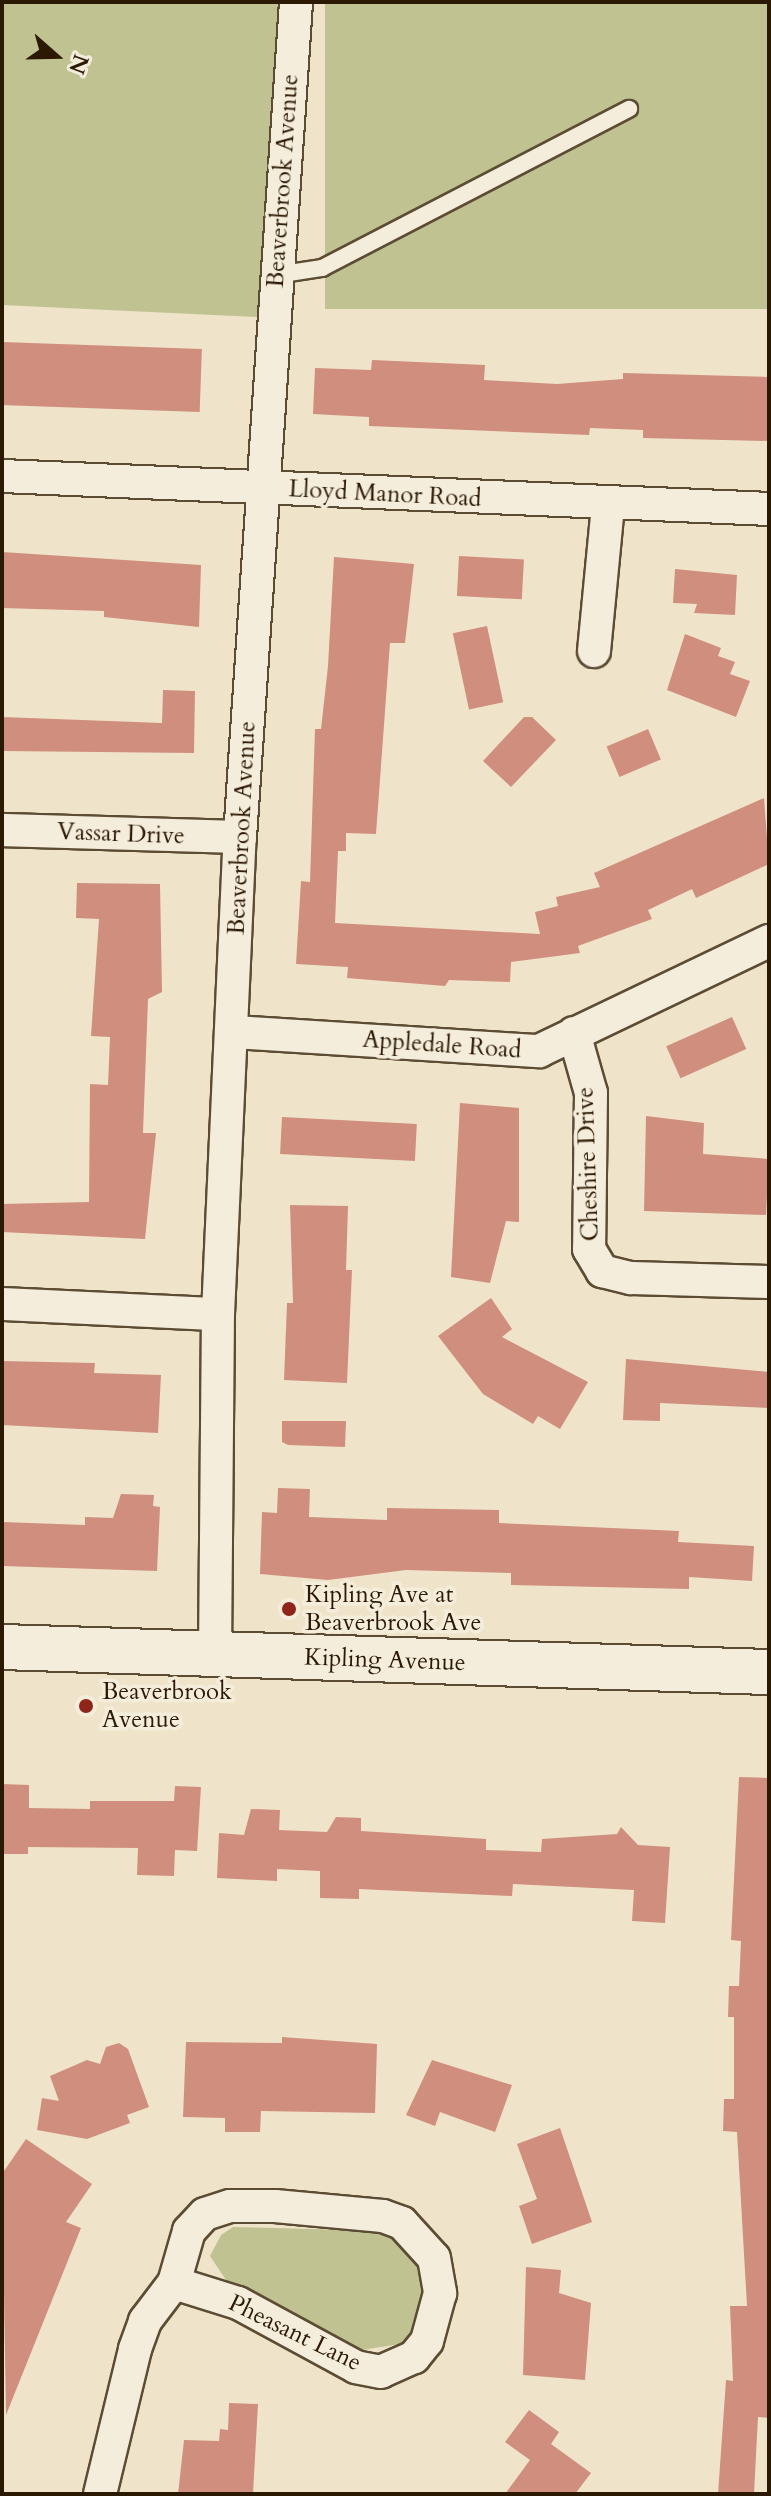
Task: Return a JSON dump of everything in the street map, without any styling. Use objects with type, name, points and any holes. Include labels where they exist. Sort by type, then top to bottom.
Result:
[{"type":"main road","name":"Kipling Avenue","points":[[2,1647],[769,1672]]},
{"type":"street","name":"Beaverbrook Avenue","points":[[215,1655],[218,1314],[234,1032],[240,837],[261,488],[296,2]]},
{"type":"street","name":"Lloyd Manor Road","points":[[2,476],[608,505],[769,509]]},
{"type":"street","points":[[594,651],[608,505]]},
{"type":"street","name":"Vassar Drive","points":[[2,830],[240,837]]},
{"type":"street","name":"Appledale Road","points":[[234,1032],[517,1051],[560,1045],[574,1033],[769,941]]},
{"type":"street","name":"Cheshire Drive","points":[[574,1033],[591,1093],[589,1249],[602,1271],[631,1278],[769,1282]]},
{"type":"street","points":[[2,1304],[218,1314]]},
{"type":"street","name":"Pheasant Lane","points":[[100,2494],[135,2349],[145,2321],[174,2283],[189,2231],[205,2214],[230,2206],[275,2206],[402,2223],[434,2258],[440,2293],[427,2341],[414,2357],[381,2372],[356,2367],[238,2303],[174,2283]]},
{"type":"lane","points":[[276,275],[322,268],[629,109]]},
{"type":"green space","points":[[2,2],[291,2],[257,317],[2,305]]},
{"type":"green space","points":[[325,2],[769,2],[769,309],[325,309]]},
{"type":"green space","points":[[233,2227],[349,2230],[384,2234],[406,2245],[424,2276],[423,2310],[414,2329],[400,2344],[362,2350],[230,2286],[210,2256],[221,2235]]},
{"type":"building","points":[[2,342],[202,349],[200,412],[2,405]]},
{"type":"building","points":[[372,360],[485,365],[484,380],[557,384],[623,379],[623,373],[769,377],[769,441],[643,438],[643,430],[590,428],[589,435],[369,426],[369,417],[313,414],[315,368],[371,370]]},
{"type":"building","points":[[2,552],[201,565],[199,627],[104,617],[104,611],[2,608]]},
{"type":"building","points":[[459,556],[524,559],[522,599],[457,596]]},
{"type":"building","points":[[334,557],[414,564],[405,643],[390,643],[376,834],[346,833],[346,851],[338,851],[335,923],[540,934],[535,912],[558,906],[556,897],[600,887],[594,873],[764,798],[769,864],[696,898],[692,889],[648,910],[652,919],[578,946],[580,953],[511,962],[510,982],[449,980],[445,986],[347,978],[348,967],[296,964],[301,881],[310,882],[315,729],[321,729],[328,666]]},
{"type":"building","points":[[675,569],[737,575],[735,615],[694,613],[697,604],[673,603]]},
{"type":"building","points":[[487,626],[503,702],[469,710],[453,633]]},
{"type":"building","points":[[685,634],[721,648],[718,656],[735,662],[730,674],[750,681],[736,717],[667,690]]},
{"type":"building","points":[[163,690],[195,691],[194,753],[2,751],[2,717],[162,723]]},
{"type":"building","points":[[524,717],[532,717],[556,740],[511,787],[483,761]]},
{"type":"building","points":[[648,729],[661,759],[619,777],[607,747]]},
{"type":"building","points":[[77,883],[160,884],[162,992],[148,999],[143,1133],[156,1133],[145,1239],[2,1232],[2,1204],[89,1202],[90,1084],[108,1085],[110,1037],[91,1036],[99,919],[76,918]]},
{"type":"building","points":[[732,1017],[746,1049],[680,1078],[666,1046]]},
{"type":"building","points":[[460,1103],[519,1108],[519,1222],[506,1221],[490,1283],[451,1277]]},
{"type":"building","points":[[646,1116],[704,1123],[703,1154],[769,1159],[766,1215],[644,1211]]},
{"type":"building","points":[[282,1117],[417,1124],[415,1161],[280,1154]]},
{"type":"building","points":[[290,1205],[348,1206],[346,1270],[352,1270],[347,1383],[284,1380],[287,1303],[293,1303]]},
{"type":"building","points":[[491,1298],[512,1329],[502,1337],[588,1382],[560,1429],[538,1416],[533,1424],[483,1394],[438,1336]]},
{"type":"building","points":[[626,1359],[769,1372],[769,1408],[660,1403],[660,1421],[623,1420]]},
{"type":"building","points":[[2,1361],[95,1363],[94,1373],[161,1375],[158,1433],[2,1425]]},
{"type":"building","points":[[282,1421],[346,1421],[345,1447],[288,1445],[282,1442]]},
{"type":"building","points":[[278,1488],[310,1489],[309,1517],[387,1520],[387,1508],[499,1510],[499,1523],[679,1531],[678,1542],[754,1546],[752,1581],[689,1577],[689,1589],[511,1585],[511,1573],[406,1570],[328,1580],[260,1574],[262,1512],[277,1513]]},
{"type":"building","points":[[121,1494],[154,1495],[153,1506],[160,1507],[157,1571],[2,1566],[2,1522],[85,1525],[85,1517],[113,1518]]},
{"type":"building","points":[[739,1777],[769,1778],[769,2418],[758,2417],[754,2494],[718,2494],[726,2380],[733,2381],[730,2306],[747,2306],[737,2132],[723,2131],[724,2099],[734,2099],[734,2017],[728,2017],[729,1986],[739,1986],[741,1941],[731,1940]]},
{"type":"building","points":[[2,1784],[29,1785],[29,1808],[90,1809],[90,1801],[174,1801],[175,1786],[201,1787],[197,1851],[175,1850],[174,1876],[137,1875],[138,1848],[28,1847],[28,1854],[2,1854]]},
{"type":"building","points":[[251,1809],[280,1810],[279,1830],[327,1832],[336,1817],[361,1818],[361,1831],[486,1839],[486,1850],[541,1852],[542,1839],[617,1834],[621,1827],[638,1845],[670,1847],[665,1923],[632,1921],[634,1890],[513,1884],[512,1896],[359,1889],[359,1899],[320,1898],[320,1871],[277,1869],[277,1881],[217,1878],[219,1833],[244,1835]]},
{"type":"building","points":[[282,2037],[377,2044],[375,2113],[261,2111],[260,2132],[225,2132],[225,2118],[183,2117],[186,2042],[282,2043]]},
{"type":"building","points":[[119,2043],[128,2049],[149,2107],[127,2115],[130,2123],[87,2139],[37,2130],[42,2098],[59,2101],[50,2076],[87,2060],[100,2064],[106,2047]]},
{"type":"building","points":[[432,2060],[512,2085],[495,2132],[440,2112],[435,2126],[406,2115]]},
{"type":"building","points":[[560,2128],[592,2222],[532,2244],[519,2206],[537,2199],[517,2144]]},
{"type":"building","points":[[26,2139],[92,2184],[66,2222],[81,2228],[6,2415],[2,2174]]},
{"type":"building","points":[[526,2267],[561,2270],[559,2293],[591,2303],[585,2380],[523,2375]]},
{"type":"building","points":[[229,2403],[258,2404],[253,2494],[178,2494],[184,2440],[219,2441],[220,2429],[228,2430]]},
{"type":"building","points":[[529,2410],[559,2432],[551,2444],[591,2473],[575,2494],[505,2494],[530,2460],[505,2442]]},
{"type":"place","name":"Kipling Ave at Beaverbrook Ave","points":[[289,1609]]},
{"type":"place","name":"Beaverbrook Avenue","points":[[86,1706]]}]
